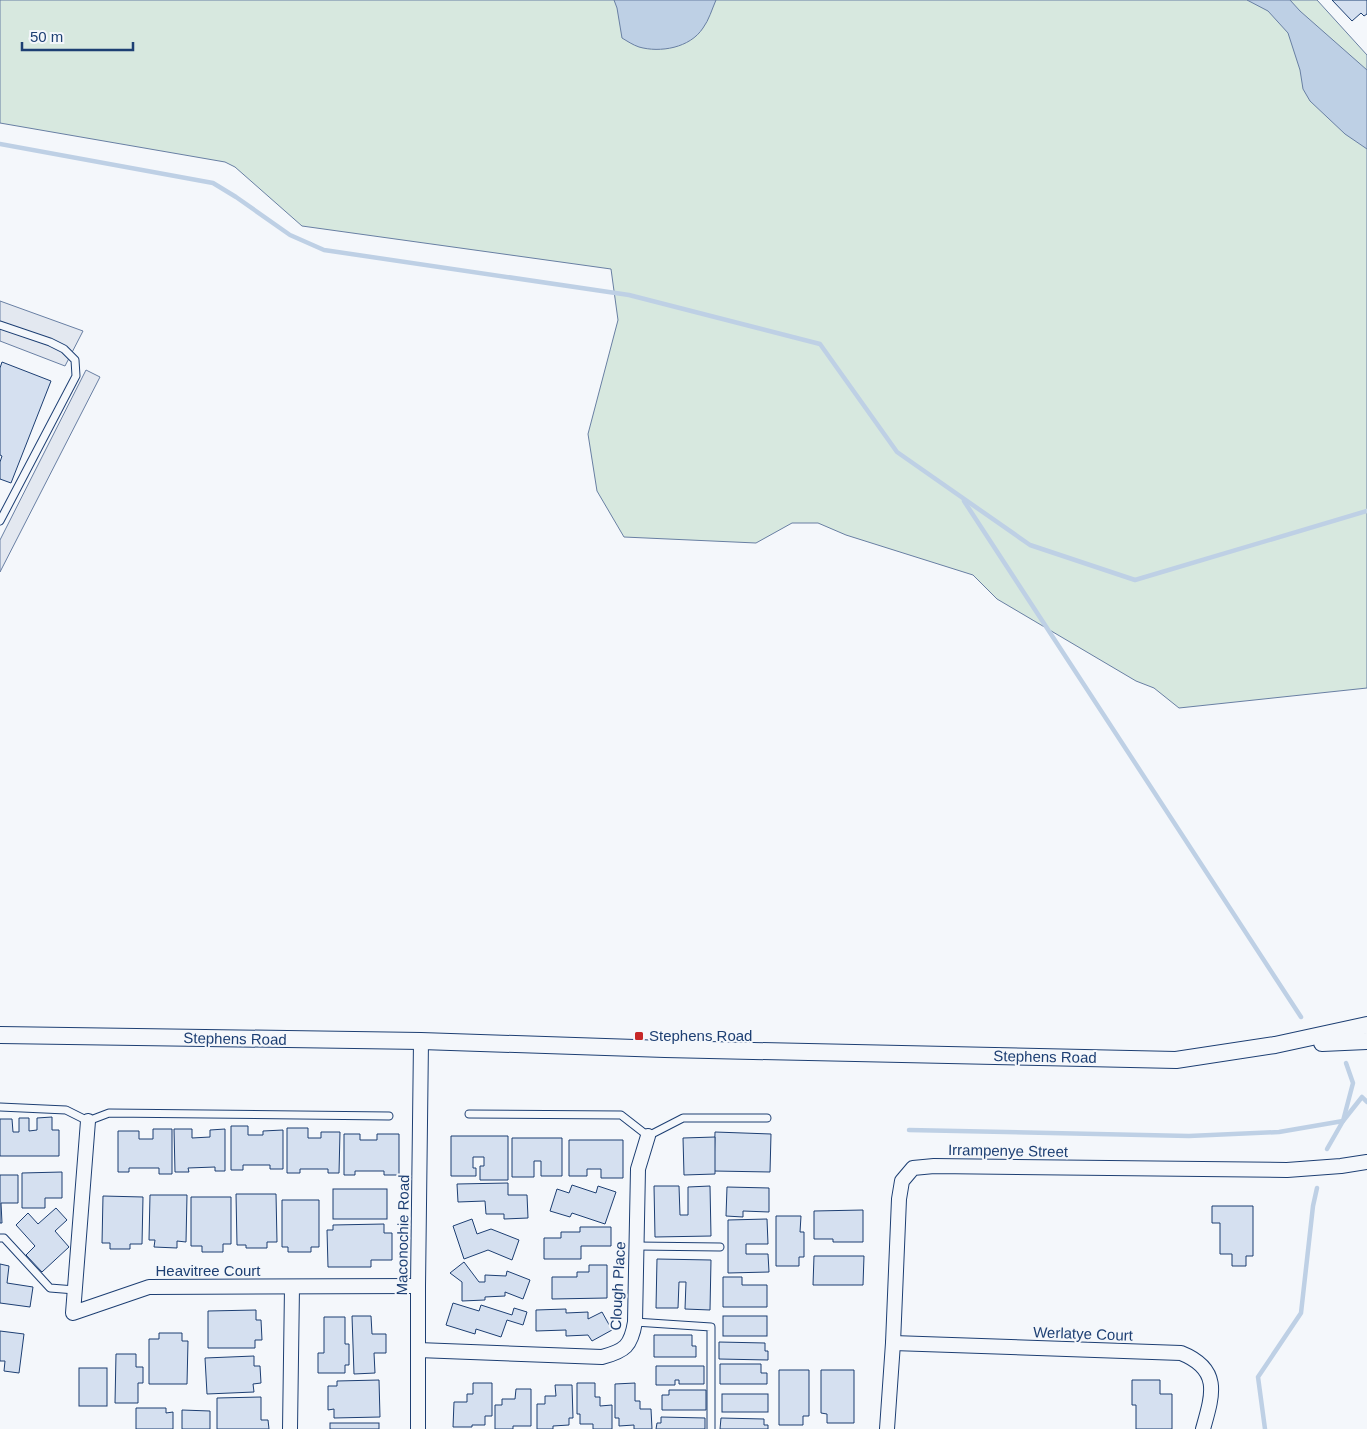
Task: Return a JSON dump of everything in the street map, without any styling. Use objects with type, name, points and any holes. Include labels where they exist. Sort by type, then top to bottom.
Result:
[{"type":"street","name":"Stephens Road","points":[[0,1035],[421,1041],[665,1049],[1176,1060],[1275,1045],[1367,1025]]},
{"type":"street","name":"Maconochie Road","points":[[418,1429],[421,1041]]},
{"type":"street","points":[[1275,1045],[1367,1041]]},
{"type":"street","name":"Heavitree Court","points":[[88,1122],[73,1313],[149,1287],[292,1288],[418,1286]]},
{"type":"street","name":"Clough Place","points":[[418,1350],[602,1357],[618,1353],[627,1346],[633,1338],[635,1322],[638,1169],[648,1136]]},
{"type":"street","name":"Irrampenye Street","points":[[887,1429],[893,1343],[899,1199],[902,1181],[913,1168],[934,1166],[1287,1170],[1367,1162]]},
{"type":"street","points":[[290,1429],[292,1288]]},
{"type":"street","name":"Werlatye Court","points":[[893,1343],[1180,1353],[1203,1365],[1209,1374],[1211,1397],[1203,1429]]},
{"type":"lane","points":[[0,325],[64,348],[75,360],[76,376],[0,521]]},
{"type":"lane","points":[[0,1107],[66,1110],[88,1122],[110,1113],[389,1116]]},
{"type":"lane","points":[[469,1114],[621,1115],[648,1136],[683,1118],[767,1118]]},
{"type":"lane","points":[[0,1238],[4,1238],[50,1288],[75,1290]]},
{"type":"lane","points":[[637,1246],[720,1247]]},
{"type":"lane","points":[[635,1322],[711,1327],[711,1429]]},
{"type":"shaded area","points":[[0,0],[1317,0],[1367,55],[1367,688],[1179,708],[1154,688],[1136,681],[997,599],[973,575],[846,535],[818,523],[792,523],[756,543],[624,537],[597,491],[588,434],[618,320],[611,269],[302,226],[235,167],[225,162],[0,123]]},
{"type":"shaded area","points":[[0,301],[83,331],[65,366],[0,341]]},
{"type":"shaded area","points":[[86,370],[100,377],[0,572],[0,540]]},
{"type":"water","points":[[614,0],[716,0],[707,22],[697,35],[690,40],[665,49],[647,49],[622,38]]},
{"type":"water","points":[[1247,0],[1290,0],[1367,70],[1367,149],[1345,134],[1310,101],[1303,89],[1300,70],[1288,33],[1268,11]]},
{"type":"building","points":[[1332,0],[1367,0],[1367,14],[1364,16],[1361,13],[1352,21]]},
{"type":"building","points":[[2,362],[51,381],[11,483],[0,479],[2,456],[0,455],[0,368]]},
{"type":"building","points":[[52,1117],[52,1130],[59,1130],[59,1156],[0,1156],[0,1119],[12,1119],[13,1132],[19,1132],[19,1118],[29,1118],[29,1131],[37,1130],[37,1118]]},
{"type":"building","points":[[231,1126],[248,1126],[248,1135],[263,1135],[263,1131],[283,1130],[283,1169],[270,1169],[270,1165],[243,1165],[243,1170],[231,1170]]},
{"type":"building","points":[[287,1128],[308,1128],[308,1138],[321,1138],[321,1132],[340,1132],[339,1173],[328,1173],[328,1169],[300,1169],[300,1173],[287,1173]]},
{"type":"building","points":[[153,1129],[172,1129],[172,1174],[159,1174],[159,1168],[129,1168],[129,1172],[118,1172],[118,1131],[139,1131],[139,1139],[153,1139]]},
{"type":"building","points":[[174,1129],[192,1129],[192,1138],[210,1137],[210,1130],[225,1129],[225,1171],[215,1171],[215,1167],[188,1168],[189,1172],[175,1172]]},
{"type":"building","points":[[715,1132],[771,1134],[770,1172],[714,1171]]},
{"type":"building","points":[[344,1134],[360,1134],[360,1140],[377,1140],[377,1134],[399,1134],[399,1175],[384,1175],[384,1171],[355,1171],[355,1175],[344,1175]]},
{"type":"building","points":[[451,1136],[508,1136],[508,1180],[480,1180],[480,1166],[484,1166],[484,1157],[473,1157],[473,1168],[476,1168],[476,1176],[451,1176]]},
{"type":"building","points":[[715,1137],[715,1174],[684,1175],[683,1138]]},
{"type":"building","points":[[512,1138],[562,1138],[562,1176],[541,1176],[541,1161],[534,1161],[534,1177],[512,1177]]},
{"type":"building","points":[[569,1140],[623,1140],[623,1178],[601,1178],[601,1169],[587,1169],[587,1176],[569,1176]]},
{"type":"building","points":[[62,1172],[62,1198],[45,1198],[45,1208],[22,1208],[22,1173]]},
{"type":"building","points":[[0,1175],[18,1175],[18,1203],[1,1203],[2,1223],[0,1223]]},
{"type":"building","points":[[508,1183],[508,1195],[527,1195],[528,1218],[504,1219],[504,1214],[486,1214],[485,1201],[458,1202],[457,1184]]},
{"type":"building","points":[[572,1185],[596,1193],[598,1186],[616,1192],[605,1224],[572,1213],[570,1217],[550,1211],[557,1189],[569,1193]]},
{"type":"building","points":[[654,1186],[679,1186],[680,1215],[688,1215],[688,1187],[710,1186],[711,1236],[655,1237]]},
{"type":"building","points":[[727,1187],[769,1188],[769,1212],[743,1211],[743,1217],[726,1216]]},
{"type":"building","points":[[333,1189],[387,1189],[387,1219],[333,1219]]},
{"type":"building","points":[[236,1194],[276,1194],[277,1242],[267,1242],[267,1248],[246,1248],[246,1245],[237,1245]]},
{"type":"building","points":[[150,1195],[187,1195],[186,1242],[177,1241],[177,1248],[154,1247],[155,1240],[149,1240]]},
{"type":"building","points":[[103,1196],[143,1197],[142,1244],[130,1244],[130,1249],[110,1249],[110,1243],[102,1243]]},
{"type":"building","points":[[191,1197],[231,1197],[231,1244],[223,1244],[223,1252],[202,1252],[202,1246],[191,1246]]},
{"type":"building","points":[[282,1200],[319,1200],[319,1247],[311,1247],[311,1252],[288,1252],[288,1247],[282,1247]]},
{"type":"building","points":[[1212,1206],[1253,1206],[1253,1256],[1246,1256],[1246,1266],[1232,1266],[1232,1254],[1220,1254],[1220,1223],[1212,1223]]},
{"type":"building","points":[[56,1208],[67,1220],[55,1231],[69,1247],[42,1272],[26,1255],[35,1246],[16,1225],[28,1213],[38,1224]]},
{"type":"building","points":[[863,1210],[863,1242],[833,1242],[833,1239],[814,1239],[814,1211]]},
{"type":"building","points":[[776,1216],[801,1216],[800,1232],[804,1232],[804,1257],[799,1257],[799,1266],[776,1266]]},
{"type":"building","points":[[472,1219],[477,1234],[491,1229],[519,1240],[512,1260],[488,1250],[464,1259],[453,1226]]},
{"type":"building","points":[[767,1219],[768,1244],[746,1244],[746,1254],[768,1254],[769,1272],[728,1273],[728,1220]]},
{"type":"building","points":[[384,1224],[384,1233],[392,1233],[392,1260],[371,1260],[371,1267],[328,1267],[327,1230],[333,1230],[333,1225]]},
{"type":"building","points":[[580,1227],[611,1227],[611,1246],[581,1246],[581,1259],[544,1259],[544,1238],[561,1238],[561,1232],[580,1232]]},
{"type":"building","points":[[814,1256],[864,1256],[863,1285],[813,1285]]},
{"type":"building","points":[[657,1259],[711,1260],[710,1310],[685,1309],[686,1282],[679,1282],[678,1308],[656,1308]]},
{"type":"building","points":[[464,1262],[479,1282],[485,1282],[485,1275],[506,1276],[507,1271],[530,1280],[523,1299],[505,1292],[505,1296],[485,1297],[485,1300],[462,1301],[462,1282],[450,1273]]},
{"type":"building","points":[[0,1264],[9,1266],[7,1283],[33,1287],[30,1307],[0,1303]]},
{"type":"building","points":[[589,1265],[607,1265],[607,1298],[552,1299],[552,1277],[577,1277],[577,1272],[589,1272]]},
{"type":"building","points":[[723,1277],[742,1277],[742,1285],[767,1285],[767,1307],[723,1307]]},
{"type":"building","points":[[453,1303],[479,1311],[481,1305],[512,1315],[514,1308],[527,1312],[523,1325],[507,1320],[501,1337],[476,1329],[475,1334],[446,1325]]},
{"type":"building","points":[[566,1309],[566,1313],[588,1312],[588,1319],[602,1312],[612,1330],[592,1341],[588,1335],[566,1336],[566,1330],[536,1331],[536,1310]]},
{"type":"building","points":[[256,1310],[256,1320],[261,1320],[262,1340],[255,1340],[255,1348],[208,1348],[208,1311]]},
{"type":"building","points":[[352,1316],[371,1316],[372,1334],[386,1334],[386,1353],[374,1353],[375,1373],[354,1374]]},
{"type":"building","points":[[723,1316],[767,1316],[767,1336],[723,1336]]},
{"type":"building","points":[[324,1317],[345,1317],[345,1344],[349,1344],[349,1365],[345,1365],[345,1373],[318,1373],[318,1353],[324,1353]]},
{"type":"building","points":[[0,1331],[24,1334],[19,1373],[4,1371],[5,1361],[0,1361]]},
{"type":"building","points":[[159,1333],[182,1333],[182,1341],[188,1341],[187,1384],[149,1384],[149,1339],[159,1339]]},
{"type":"building","points":[[654,1335],[692,1335],[692,1346],[696,1346],[696,1357],[654,1357]]},
{"type":"building","points":[[719,1342],[765,1343],[765,1351],[768,1351],[768,1360],[719,1359]]},
{"type":"building","points":[[116,1354],[136,1354],[136,1367],[143,1367],[143,1383],[138,1383],[138,1403],[115,1403]]},
{"type":"building","points":[[254,1356],[254,1366],[260,1366],[261,1383],[253,1384],[254,1392],[207,1394],[205,1358]]},
{"type":"building","points":[[720,1364],[761,1364],[761,1373],[767,1373],[767,1384],[720,1384]]},
{"type":"building","points":[[656,1366],[704,1366],[704,1384],[679,1384],[679,1380],[675,1380],[675,1385],[656,1385]]},
{"type":"building","points":[[79,1368],[107,1368],[107,1406],[79,1406]]},
{"type":"building","points":[[779,1370],[809,1370],[809,1416],[803,1416],[803,1425],[779,1425]]},
{"type":"building","points":[[821,1370],[854,1370],[854,1423],[827,1423],[827,1414],[821,1413]]},
{"type":"building","points":[[379,1380],[380,1417],[334,1418],[334,1409],[328,1410],[328,1386],[337,1386],[337,1381]]},
{"type":"building","points":[[1132,1380],[1160,1380],[1160,1394],[1172,1394],[1172,1429],[1136,1429],[1136,1405],[1132,1405]]},
{"type":"building","points":[[473,1383],[492,1383],[492,1416],[485,1416],[485,1425],[453,1427],[454,1402],[467,1402],[467,1394],[473,1394]]},
{"type":"building","points":[[577,1383],[595,1383],[595,1397],[600,1397],[600,1406],[612,1405],[612,1429],[593,1429],[593,1424],[580,1424],[580,1414],[577,1414]]},
{"type":"building","points":[[635,1383],[635,1401],[640,1401],[640,1409],[651,1409],[652,1429],[634,1429],[634,1425],[619,1426],[619,1418],[615,1418],[615,1384]]},
{"type":"building","points":[[555,1385],[572,1385],[573,1418],[569,1418],[569,1425],[553,1426],[553,1429],[537,1429],[537,1404],[545,1404],[545,1396],[556,1396]]},
{"type":"building","points":[[516,1389],[531,1389],[531,1426],[495,1429],[495,1405],[502,1405],[502,1399],[515,1399]]},
{"type":"building","points":[[669,1390],[706,1390],[706,1410],[662,1410],[662,1395],[669,1395]]},
{"type":"building","points":[[722,1394],[768,1394],[768,1412],[722,1412]]},
{"type":"building","points":[[261,1397],[261,1420],[268,1420],[269,1429],[217,1429],[217,1398]]},
{"type":"building","points":[[136,1408],[166,1408],[166,1413],[173,1412],[173,1429],[136,1429]]},
{"type":"building","points":[[182,1410],[210,1411],[210,1429],[182,1429]]},
{"type":"building","points":[[661,1417],[705,1418],[705,1429],[656,1429],[657,1423],[661,1423]]},
{"type":"building","points":[[721,1418],[764,1419],[764,1425],[768,1425],[768,1429],[720,1429]]},
{"type":"building","points":[[330,1423],[379,1423],[379,1429],[330,1429]]},
{"type":"waterway","points":[[0,144],[213,183],[290,235],[324,250],[629,295],[820,344],[897,452],[1030,545],[1135,580],[1367,511]]},
{"type":"waterway","points":[[964,501],[1301,1017]]},
{"type":"waterway","points":[[1327,1149],[1343,1121],[1353,1083],[1346,1063]]},
{"type":"waterway","points":[[909,1130],[1189,1136],[1279,1132],[1343,1121],[1362,1097],[1367,1102]]},
{"type":"waterway","points":[[1265,1429],[1258,1377],[1301,1313],[1313,1206],[1317,1188]]},
{"type":"place","name":"Stephens Road","points":[[639,1036]]}]
